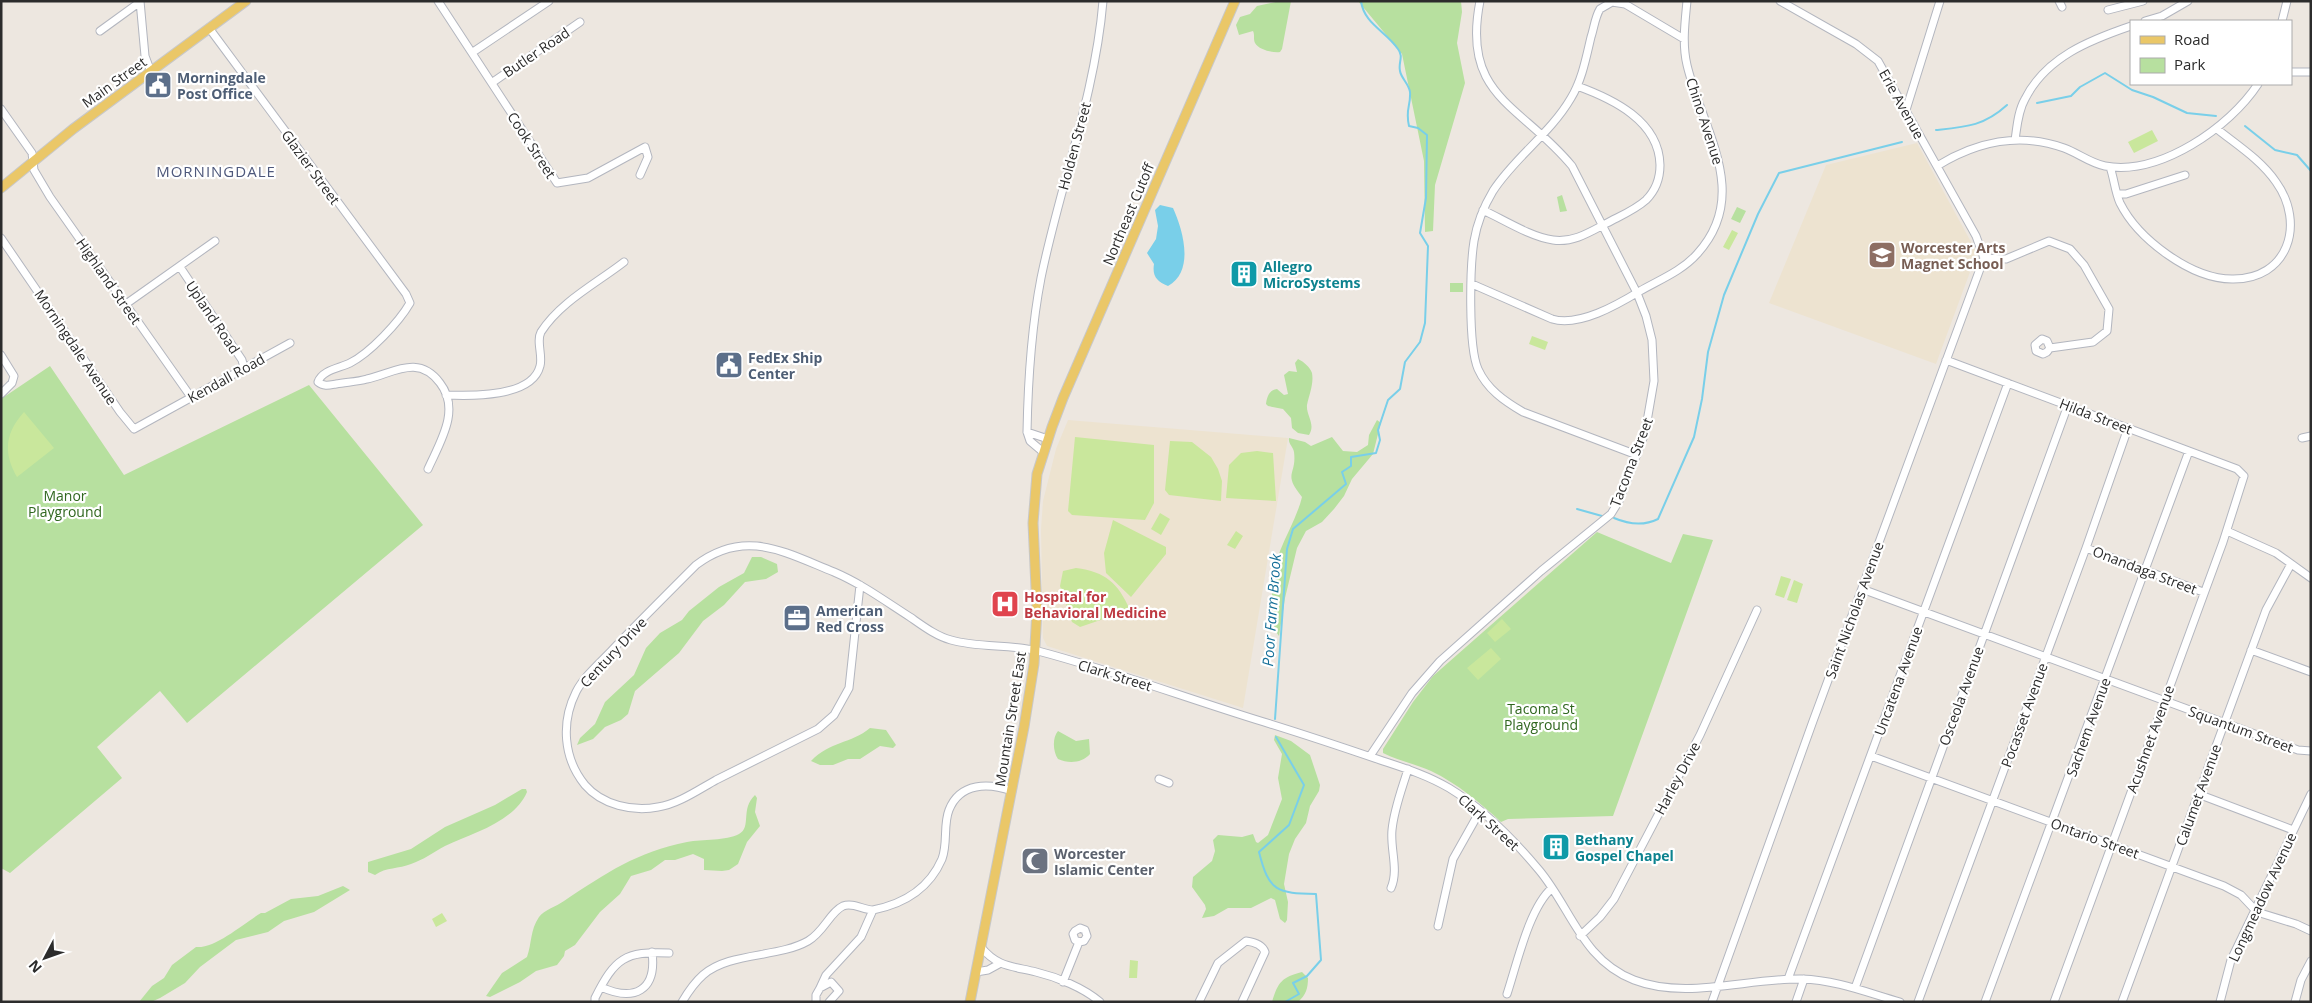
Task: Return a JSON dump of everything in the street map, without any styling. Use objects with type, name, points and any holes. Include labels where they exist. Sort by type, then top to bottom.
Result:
[{"type":"main road","name":"Main Street","points":[[1,188],[73,129],[246,1]]},
{"type":"main road","name":"Northeast Cutoff","points":[[1048,439],[1067,390],[1235,1]]},
{"type":"main road","name":"Mountain Street East","points":[[970,1002],[1028,707],[1035,650],[1036,585],[1033,523],[1038,474],[1048,439]]},
{"type":"street","points":[[440,4],[449,1]]},
{"type":"street","points":[[473,52],[549,1]]},
{"type":"street","name":"Holden Street","points":[[1027,432],[1031,334],[1056,212],[1095,62],[1100,36],[1103,1]]},
{"type":"street","name":"Tacoma Street","points":[[1370,756],[1412,693],[1440,661],[1541,571],[1611,514],[1619,501],[1647,426],[1654,381],[1652,340],[1637,293],[1572,166],[1542,134],[1496,93],[1487,82],[1476,51],[1477,19],[1480,1]]},
{"type":"street","name":"Chino Avenue","points":[[1472,284],[1563,322],[1582,319],[1637,293],[1676,271],[1696,255],[1717,221],[1723,199],[1720,162],[1687,64],[1684,39],[1687,1]]},
{"type":"street","name":"Erie Avenue","points":[[1780,1],[1872,55],[1882,67],[1967,221],[1984,258]]},
{"type":"street","points":[[1906,110],[1940,1]]},
{"type":"street","points":[[2108,10],[2143,1]]},
{"type":"street","points":[[2148,20],[2162,16],[2188,1]]},
{"type":"street","points":[[2282,20],[2287,1]]},
{"type":"street","points":[[100,31],[140,2]]},
{"type":"street","points":[[140,2],[145,56],[150,72]]},
{"type":"street","points":[[1637,455],[1523,412],[1496,395],[1480,373],[1472,353],[1474,242],[1483,210],[1500,181],[1564,110],[1577,86],[1600,9],[1608,2],[1625,4],[1684,39]]},
{"type":"street","name":"Cook Street","points":[[440,4],[493,82],[557,183],[588,178],[645,147],[648,157],[640,175]]},
{"type":"street","name":"Butler Road","points":[[493,82],[580,22]]},
{"type":"street","points":[[2016,140],[2024,100],[2041,78],[2078,46],[2130,26]]},
{"type":"street","name":"Glazier Street","points":[[209,28],[406,294],[410,303],[393,327],[354,360],[326,373],[318,382],[328,385],[366,380],[404,368],[416,367],[433,374],[446,395]]},
{"type":"street","points":[[2292,72],[2311,72]]},
{"type":"street","points":[[1937,166],[1958,153],[1977,146],[2016,140],[2054,145],[2110,167],[2131,166],[2170,155],[2195,143],[2217,129],[2241,108],[2257,85]]},
{"type":"street","points":[[1483,210],[1532,233],[1554,240],[1579,237],[1602,226],[1647,199],[1658,182],[1660,172],[1658,150],[1650,132],[1629,112],[1596,93],[1577,86]]},
{"type":"street","name":"Highland Street","points":[[1,109],[32,153],[34,170],[39,180],[191,397]]},
{"type":"street","points":[[2110,167],[2117,194],[2126,214],[2140,231],[2162,250],[2190,267],[2210,275],[2230,279],[2250,277],[2267,270],[2284,252],[2290,236],[2291,223],[2286,200],[2280,187],[2268,171],[2217,129]]},
{"type":"street","points":[[2117,194],[2126,194],[2185,175]]},
{"type":"street","name":"Morningdale Avenue","points":[[1,238],[132,427],[136,429],[162,414]]},
{"type":"street","points":[[1984,258],[2006,259],[2049,241],[2070,249],[2084,265],[2109,309],[2107,331],[2092,342],[2050,348]]},
{"type":"street","points":[[126,304],[215,242]]},
{"type":"street","name":"Saint Nicholas Avenue","points":[[1712,1002],[1984,258]]},
{"type":"street","points":[[428,469],[449,417],[449,405],[446,395],[494,394],[524,384],[534,376],[540,366],[540,336],[545,328],[564,307],[624,262]]},
{"type":"street","name":"Upland Road","points":[[180,267],[242,360],[244,368]]},
{"type":"street","name":"Kendall Road","points":[[162,414],[290,343]]},
{"type":"street","points":[[1,355],[14,376],[12,383],[1,394]]},
{"type":"street","name":"Hilda Street","points":[[1946,360],[2237,469],[2244,475]]},
{"type":"street","name":"Uncatena Avenue","points":[[1788,979],[2008,384]]},
{"type":"street","name":"Osceola Avenue","points":[[1854,988],[2068,405]]},
{"type":"street","name":"Pocasset Avenue","points":[[1918,1002],[2086,548],[2128,428]]},
{"type":"street","points":[[1027,432],[1048,439]]},
{"type":"street","points":[[1027,432],[1030,441],[1044,452]]},
{"type":"street","points":[[2302,438],[2311,436]]},
{"type":"street","name":"Sachem Avenue","points":[[1985,1002],[2053,823],[2189,451]]},
{"type":"street","name":"Acushnet Avenue","points":[[2054,1002],[2227,531],[2244,475]]},
{"type":"street","points":[[2227,531],[2271,550],[2311,578]]},
{"type":"street","name":"Century Drive","points":[[860,585],[850,688],[834,715],[818,728],[686,796],[657,808],[630,808],[610,802],[591,791],[579,777],[568,752],[566,737],[568,714],[576,691],[594,669],[696,565],[707,556],[737,545],[766,546],[786,552],[860,585],[946,638],[1035,650]]},
{"type":"street","name":"Onandaga Street","points":[[2086,548],[2203,592]]},
{"type":"street","name":"Calumet Avenue","points":[[2122,1002],[2269,603],[2291,564]]},
{"type":"street","name":"Squantum Street","points":[[1862,589],[2298,750],[2311,751]]},
{"type":"street","name":"Harley Drive","points":[[1580,936],[1600,917],[1614,899],[1700,735],[1757,610]]},
{"type":"street","name":"Clark Street","points":[[1035,650],[1421,773],[1450,789],[1480,812],[1523,853],[1552,888],[1580,936],[1601,961],[1616,972],[1636,981],[1667,987],[1804,979],[1830,982],[1854,988],[1885,1000],[1900,1002]]},
{"type":"street","points":[[2251,650],[2311,672]]},
{"type":"street","name":"Ontario Street","points":[[1871,756],[2230,888],[2241,895],[2256,911],[2311,931]]},
{"type":"street","points":[[1391,888],[1394,880],[1391,832],[1394,815],[1408,769]]},
{"type":"street","points":[[1160,779],[1169,783]]},
{"type":"street","points":[[682,1002],[708,971],[724,963],[773,954],[799,945],[818,933],[836,912],[844,906],[849,904],[873,910],[909,898],[936,871],[944,849],[949,810],[962,793],[978,785],[998,786],[1012,791]]},
{"type":"street","points":[[2198,794],[2293,830]]},
{"type":"street","name":"Longmeadow Avenue","points":[[2220,1002],[2231,960],[2311,794]]},
{"type":"street","points":[[1438,926],[1453,859],[1480,812]]},
{"type":"street","points":[[1507,994],[1532,917],[1542,898],[1552,888]]},
{"type":"street","points":[[816,1002],[816,995],[826,975],[861,936],[873,910]]},
{"type":"street","points":[[1198,1002],[1218,963],[1246,941],[1255,942],[1265,952],[1242,1002]]},
{"type":"street","points":[[1063,982],[1079,942]]},
{"type":"street","points":[[980,946],[999,964],[1038,972],[1094,996],[1100,1002]]},
{"type":"street","points":[[596,1002],[601,987],[616,965],[625,957],[652,952],[669,953]]},
{"type":"street","points":[[601,987],[624,995],[640,990],[650,980],[652,952]]},
{"type":"street","points":[[2295,1002],[2301,980],[2311,961]]},
{"type":"street","points":[[976,972],[988,970],[999,964]]},
{"type":"street","points":[[1796,1002],[1804,979]]},
{"type":"street","points":[[820,988],[831,982],[836,986],[838,994],[829,1002]]},
{"type":"shaded area","name":"Worcester Arts Magnet School","points":[[1917,143],[1977,253],[1936,364],[1769,303],[1826,165]]},
{"type":"shaded area","points":[[1068,420],[1288,438],[1243,708],[1047,646],[1043,638],[1041,529],[1043,501],[1056,449]]},
{"type":"green space","points":[[1280,1],[1291,1],[1280,52],[1260,48],[1254,41],[1253,31],[1239,35],[1236,25],[1240,17],[1250,14],[1257,6]]},
{"type":"green space","points":[[1358,1],[1461,1],[1462,12],[1457,43],[1465,83],[1435,185],[1433,231],[1425,232],[1424,161],[1402,54]]},
{"type":"green space","points":[[2152,130],[2158,141],[2134,153],[2128,142]]},
{"type":"green space","points":[[1562,195],[1567,211],[1560,212],[1557,197]]},
{"type":"green space","points":[[1737,207],[1746,211],[1740,223],[1731,219]]},
{"type":"green space","points":[[1732,230],[1738,233],[1729,250],[1723,247]]},
{"type":"green space","points":[[1450,283],[1463,283],[1463,292],[1450,292]]},
{"type":"green space","points":[[1532,336],[1548,342],[1545,350],[1529,344]]},
{"type":"green space","points":[[1298,359],[1312,373],[1312,385],[1307,405],[1311,424],[1309,435],[1298,433],[1292,428],[1291,418],[1283,409],[1266,404],[1269,394],[1274,390],[1277,389],[1284,395],[1288,394],[1284,375],[1289,371],[1297,372],[1295,363]]},
{"type":"green space","name":"Manor Playground","points":[[50,366],[124,475],[309,385],[423,525],[187,723],[160,691],[97,747],[122,778],[10,873],[1,868],[1,399]]},
{"type":"green space","points":[[24,412],[54,448],[17,477],[10,460],[8,443],[13,428]]},
{"type":"green space","points":[[1377,420],[1381,423],[1373,454],[1352,479],[1344,496],[1334,509],[1322,522],[1306,531],[1297,548],[1285,598],[1279,636],[1273,619],[1273,582],[1277,559],[1302,497],[1291,478],[1294,466],[1294,452],[1289,438],[1305,442],[1311,446],[1332,437],[1343,451],[1357,452],[1368,445],[1369,435]]},
{"type":"green space","points":[[1075,437],[1154,445],[1154,503],[1145,520],[1072,515],[1068,511]]},
{"type":"green space","points":[[1170,441],[1192,442],[1211,457],[1222,481],[1221,501],[1169,495],[1165,490]]},
{"type":"green space","points":[[1257,451],[1273,453],[1276,501],[1226,498],[1229,465],[1241,453]]},
{"type":"green space","points":[[1160,513],[1170,519],[1161,535],[1151,529]]},
{"type":"green space","points":[[1113,520],[1166,547],[1166,554],[1131,597],[1106,573],[1104,553]]},
{"type":"green space","points":[[1236,531],[1243,536],[1235,549],[1227,545]]},
{"type":"green space","name":"Tacoma St Playground","points":[[1597,532],[1671,563],[1683,534],[1713,540],[1613,816],[1508,819],[1501,822],[1485,807],[1441,776],[1383,753],[1383,749],[1413,702],[1433,676]]},
{"type":"green space","points":[[752,557],[761,557],[777,564],[778,572],[766,579],[745,582],[724,605],[703,621],[679,653],[635,691],[628,714],[621,720],[605,727],[593,739],[577,745],[580,738],[595,724],[605,702],[634,675],[646,648],[660,633],[682,620],[689,611],[719,587],[744,573]]},
{"type":"green space","points":[[1076,568],[1095,572],[1110,580],[1121,593],[1130,610],[1080,627],[1072,622],[1060,586],[1063,571]]},
{"type":"green space","points":[[1781,576],[1791,579],[1784,598],[1775,595]]},
{"type":"green space","points":[[1794,580],[1803,584],[1797,603],[1787,600]]},
{"type":"green space","points":[[1502,619],[1511,629],[1495,642],[1487,633]]},
{"type":"green space","points":[[1491,648],[1501,659],[1478,680],[1467,668]]},
{"type":"green space","points":[[870,728],[886,730],[896,745],[893,748],[880,746],[860,759],[848,759],[833,765],[820,765],[811,761],[818,754]]},
{"type":"green space","points":[[1058,731],[1076,741],[1089,739],[1090,754],[1075,762],[1058,759],[1054,745]]},
{"type":"green space","points":[[1275,735],[1291,741],[1310,755],[1320,785],[1319,791],[1310,806],[1306,823],[1295,839],[1289,854],[1284,884],[1288,902],[1287,920],[1285,923],[1280,919],[1275,900],[1271,898],[1251,908],[1228,908],[1214,916],[1202,918],[1206,909],[1192,887],[1193,877],[1212,861],[1215,851],[1213,840],[1218,835],[1242,837],[1253,834],[1258,843],[1268,835],[1282,799],[1278,778],[1282,754],[1274,740]]},
{"type":"green space","points":[[522,789],[526,789],[527,792],[521,802],[503,819],[492,825],[406,866],[375,875],[368,872],[368,862],[411,849],[445,827],[495,805]]},
{"type":"green space","points":[[755,795],[757,798],[755,812],[760,826],[747,842],[738,864],[729,870],[704,870],[704,859],[693,854],[675,860],[665,860],[651,870],[631,876],[620,894],[600,912],[575,945],[565,951],[564,956],[557,965],[536,971],[520,982],[490,997],[486,996],[502,973],[527,957],[534,927],[544,912],[594,881],[637,858],[669,846],[687,842],[721,839],[739,834],[745,827],[748,806]]},
{"type":"green space","points":[[343,886],[350,890],[314,912],[284,921],[268,932],[236,940],[200,967],[185,983],[151,1002],[139,1002],[152,986],[164,978],[172,965],[196,947],[204,947],[220,940],[261,913],[265,913],[291,899],[318,896]]},
{"type":"green space","points":[[442,913],[447,921],[436,927],[432,919]]},
{"type":"green space","points":[[1130,960],[1138,961],[1137,978],[1129,978]]},
{"type":"green space","points":[[1302,972],[1308,978],[1308,982],[1303,997],[1298,1002],[1272,1002],[1276,990],[1285,978]]},
{"type":"water","points":[[1160,205],[1173,208],[1183,238],[1184,261],[1182,271],[1168,286],[1156,278],[1154,264],[1147,253],[1156,239],[1158,226],[1155,210]]},
{"type":"waterway","name":"Poor Farm Brook","points":[[1275,719],[1287,549],[1293,529],[1346,484],[1342,472],[1351,466],[1351,457],[1376,453],[1380,440],[1378,430],[1388,400],[1400,389],[1405,362],[1420,342],[1425,323],[1428,246],[1420,233],[1426,198],[1427,135],[1418,128],[1409,126],[1410,92],[1400,71],[1400,52],[1366,16],[1361,1]]},
{"type":"waterway","points":[[2037,103],[2071,96],[2080,87],[2105,73],[2132,90],[2153,97],[2187,113],[2216,116]]},
{"type":"waterway","points":[[1936,130],[1974,124],[1999,112],[2007,105]]},
{"type":"waterway","points":[[2245,126],[2275,150],[2297,155],[2311,171]]},
{"type":"waterway","points":[[1614,518],[1636,523],[1647,523],[1658,519],[1694,437],[1702,399],[1708,352],[1724,295],[1758,214],[1779,173],[1902,142]]},
{"type":"waterway","points":[[1577,509],[1602,516]]},
{"type":"waterway","name":"Poor Farm Brook","points":[[1276,737],[1304,785],[1289,825],[1259,852],[1267,875],[1271,883],[1277,888],[1292,893],[1316,894],[1321,960],[1307,976],[1293,983],[1299,994],[1285,1002]]},
{"type":"place","name":"Morningdale Post Office","points":[[158,85]]},
{"type":"place","name":"Worcester Arts Magnet School","points":[[1882,255]]},
{"type":"place","name":"Allegro MicroSystems","points":[[1244,274]]},
{"type":"place","name":"FedEx Ship Center","points":[[729,365]]},
{"type":"place","name":"Hospital for Behavioral Medicine","points":[[1005,604]]},
{"type":"place","name":"American Red Cross","points":[[797,618]]},
{"type":"place","name":"Bethany Gospel Chapel","points":[[1556,847]]},
{"type":"place","name":"Worcester Islamic Center","points":[[1035,861]]},
{"type":"district","name":"MORNINGDALE","points":[[216,171]]}]
